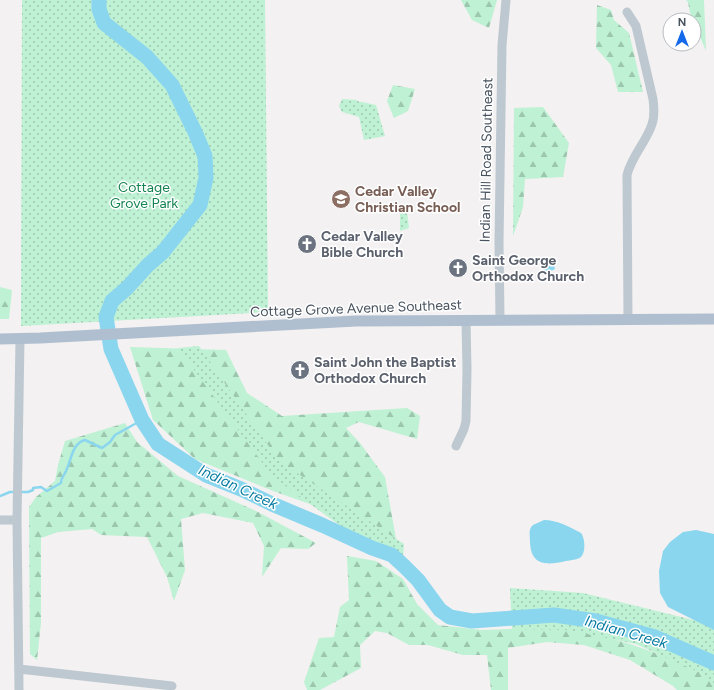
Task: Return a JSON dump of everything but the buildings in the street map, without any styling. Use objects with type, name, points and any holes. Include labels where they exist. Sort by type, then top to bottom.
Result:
[{"type":"main road","name":"Cottage Grove Avenue Southeast","points":[[0,338],[20,339],[86,336],[312,323],[466,320],[714,319]]},
{"type":"street","name":"Indian Hill Road Southeast","points":[[500,320],[499,242],[502,44],[506,0]]},
{"type":"street","points":[[627,12],[636,26],[653,99],[654,111],[652,126],[634,156],[629,166],[627,175],[628,319]]},
{"type":"street","points":[[456,446],[466,421],[466,320]]},
{"type":"street","points":[[19,690],[18,520],[20,339]]},
{"type":"street","points":[[0,520],[18,520]]},
{"type":"street","points":[[19,670],[172,686]]},
{"type":"green space","name":"Cottage Grove Park","points":[[22,0],[265,0],[268,312],[21,326]]},
{"type":"green space","points":[[461,0],[497,0],[489,28],[472,20]]},
{"type":"green space","points":[[686,0],[704,0],[706,51],[702,42],[702,12],[690,12],[688,2]]},
{"type":"green space","points":[[597,5],[611,10],[614,20],[629,33],[643,92],[618,92],[611,65],[596,48]]},
{"type":"green space","points":[[393,85],[415,89],[408,111],[394,118],[387,101]]},
{"type":"green space","points":[[342,99],[357,100],[376,105],[385,136],[364,140],[359,117],[342,112],[339,106]]},
{"type":"green space","points":[[543,107],[569,143],[563,177],[525,179],[523,207],[513,236],[514,108]]},
{"type":"green space","points":[[400,204],[406,204],[409,228],[400,231]]},
{"type":"green space","points":[[0,287],[12,290],[9,319],[0,319]]},
{"type":"green space","points":[[199,346],[279,461],[404,544],[402,571],[272,476],[178,348]]},
{"type":"green space","points":[[130,347],[226,350],[247,393],[282,416],[407,408],[420,416],[417,439],[359,422],[346,428],[360,443],[385,477],[398,550],[344,516],[273,491],[195,459],[153,420]]},
{"type":"green space","points":[[125,423],[137,442],[178,476],[256,511],[316,543],[308,549],[281,548],[262,577],[264,546],[253,523],[203,513],[181,519],[185,570],[174,601],[167,577],[147,537],[101,535],[92,529],[58,532],[41,538],[41,623],[37,660],[30,654],[29,507],[36,497],[55,481],[65,441]]},
{"type":"green space","points":[[347,556],[376,561],[403,579],[417,604],[438,625],[482,630],[571,627],[630,644],[681,662],[714,680],[714,690],[677,690],[673,686],[630,660],[584,645],[547,642],[508,648],[508,690],[491,690],[487,655],[463,655],[428,645],[409,645],[387,633],[375,631],[360,645],[361,668],[320,690],[307,690],[304,682],[319,638],[334,637],[340,607],[349,600]]},
{"type":"green space","points":[[510,588],[583,593],[714,625],[714,686],[703,674],[636,644],[568,630],[512,629]]},
{"type":"water","points":[[549,263],[554,265],[555,269],[544,275],[542,272]]},
{"type":"water","points":[[544,520],[549,520],[568,526],[581,533],[584,545],[583,555],[576,559],[553,563],[537,560],[531,550],[530,531],[533,525]]},
{"type":"water","points":[[696,530],[714,534],[714,630],[668,607],[660,593],[659,571],[663,551],[670,542],[683,532]]},
{"type":"waterway","name":"Indian Creek","points":[[99,0],[99,9],[104,23],[147,57],[172,85],[205,156],[206,178],[200,205],[163,252],[112,301],[106,317],[111,349],[142,420],[158,444],[206,475],[241,489],[372,548],[392,555],[418,580],[440,610],[450,617],[472,621],[554,615],[596,621],[655,637],[714,663]]},
{"type":"waterway","points":[[0,496],[10,492],[28,492],[33,490],[33,488],[41,487],[47,491],[61,483],[72,453],[81,442],[85,440],[102,448],[110,442],[115,435],[142,420]]},
{"type":"place","name":"Cedar Valley Christian School","points":[[341,199]]},
{"type":"place","name":"Cedar Valley Bible Church","points":[[307,244]]},
{"type":"place","name":"Saint George Orthodox Church","points":[[458,268]]},
{"type":"place","name":"Saint John the Baptist Orthodox Church","points":[[300,370]]}]
